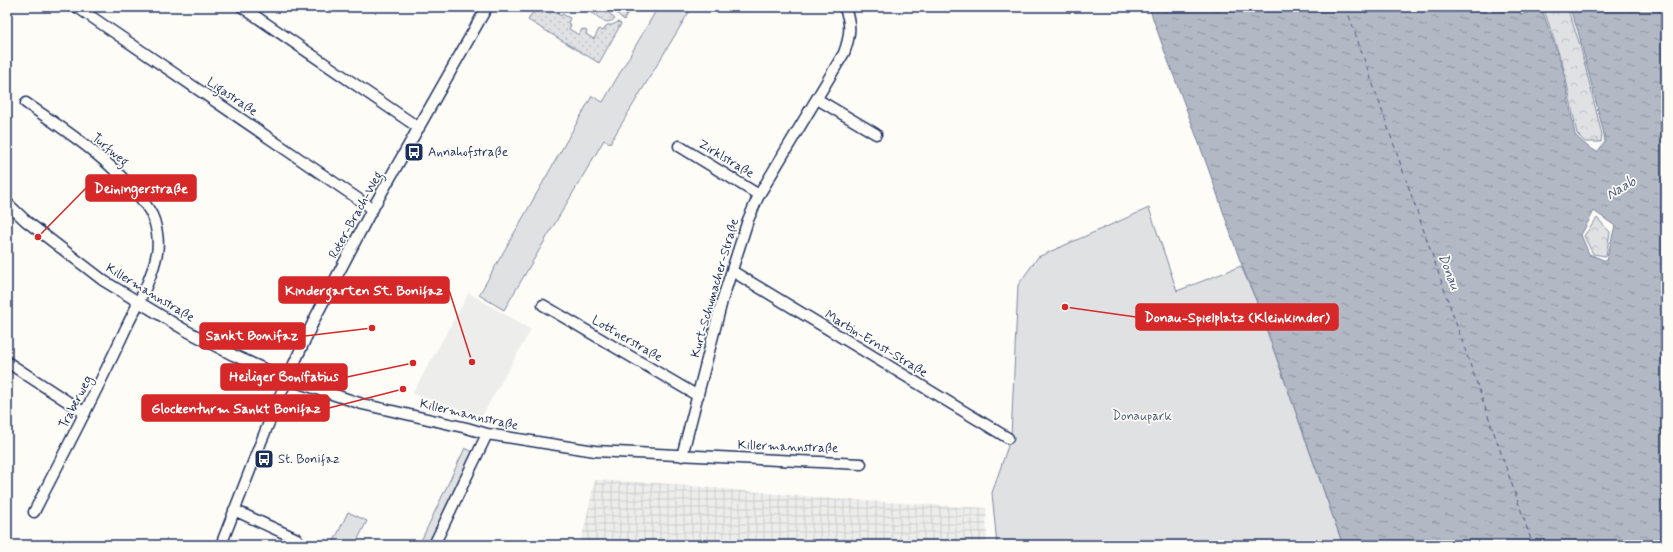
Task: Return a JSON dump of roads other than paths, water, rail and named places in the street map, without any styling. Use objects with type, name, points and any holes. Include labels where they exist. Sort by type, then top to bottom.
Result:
[{"type":"street","name":"Ligastraße","points":[[77,7],[373,209]]},
{"type":"street","points":[[242,7],[419,128]]},
{"type":"street","name":"Roter-Brach-Weg","points":[[221,545],[287,379],[316,316],[373,209],[487,7]]},
{"type":"street","name":"Kurt-Schumacher-Straße","points":[[682,456],[732,271],[748,220],[759,195],[844,53],[849,40],[850,27],[848,15],[844,7]]},
{"type":"street","points":[[817,99],[876,134]]},
{"type":"street","name":"Turfweg","points":[[26,104],[91,149],[116,170],[136,192],[154,219],[158,236],[157,253],[152,271],[138,302]]},
{"type":"street","name":"Zirklstraße","points":[[679,146],[759,195]]},
{"type":"street","name":"Killermannstraße","points":[[7,203],[79,263],[104,281],[185,330],[287,379],[362,404],[467,428],[486,434],[595,451],[861,464]]},
{"type":"street","name":"Martin-Ernst-Straße","points":[[732,271],[1008,438]]},
{"type":"street","name":"Traberweg","points":[[34,512],[85,413],[138,302]]},
{"type":"street","name":"Lottnerstraße","points":[[543,305],[698,396]]},
{"type":"street","points":[[7,362],[85,413]]},
{"type":"street","points":[[434,545],[486,434]]},
{"type":"street","points":[[234,510],[297,539],[294,545]]},
{"type":"water","points":[[1149,7],[1518,7],[1521,15],[1541,7],[1563,69],[1575,135],[1587,146],[1597,152],[1605,142],[1604,134],[1578,31],[1569,7],[1666,7],[1666,545],[1343,545],[1256,300]],"holes":[[[1594,211],[1615,226],[1606,261],[1589,254],[1581,235]]]},
{"type":"place","name":"Annahofstraße","points":[[414,152]]},
{"type":"place","name":"Deiningerstraße","points":[[38,237]]},
{"type":"place","name":"Donau-Spielplatz (Kleinkinder)","points":[[1065,307]]},
{"type":"place","name":"Sankt Bonifaz","points":[[372,328]]},
{"type":"place","name":"Kindergarten St. Bonifaz","points":[[472,362]]},
{"type":"place","name":"Heiliger Bonifatius","points":[[413,363]]},
{"type":"place","name":"Glockenturm Sankt Bonifaz","points":[[403,389]]},
{"type":"place","name":"St. Bonifaz","points":[[264,459]]},
{"type":"water label","name":"Naab","points":[[1621,188]]},
{"type":"water label","name":"Donau","points":[[1449,272]]},
{"type":"park label","name":"Donaupark","points":[[1142,416]]}]
